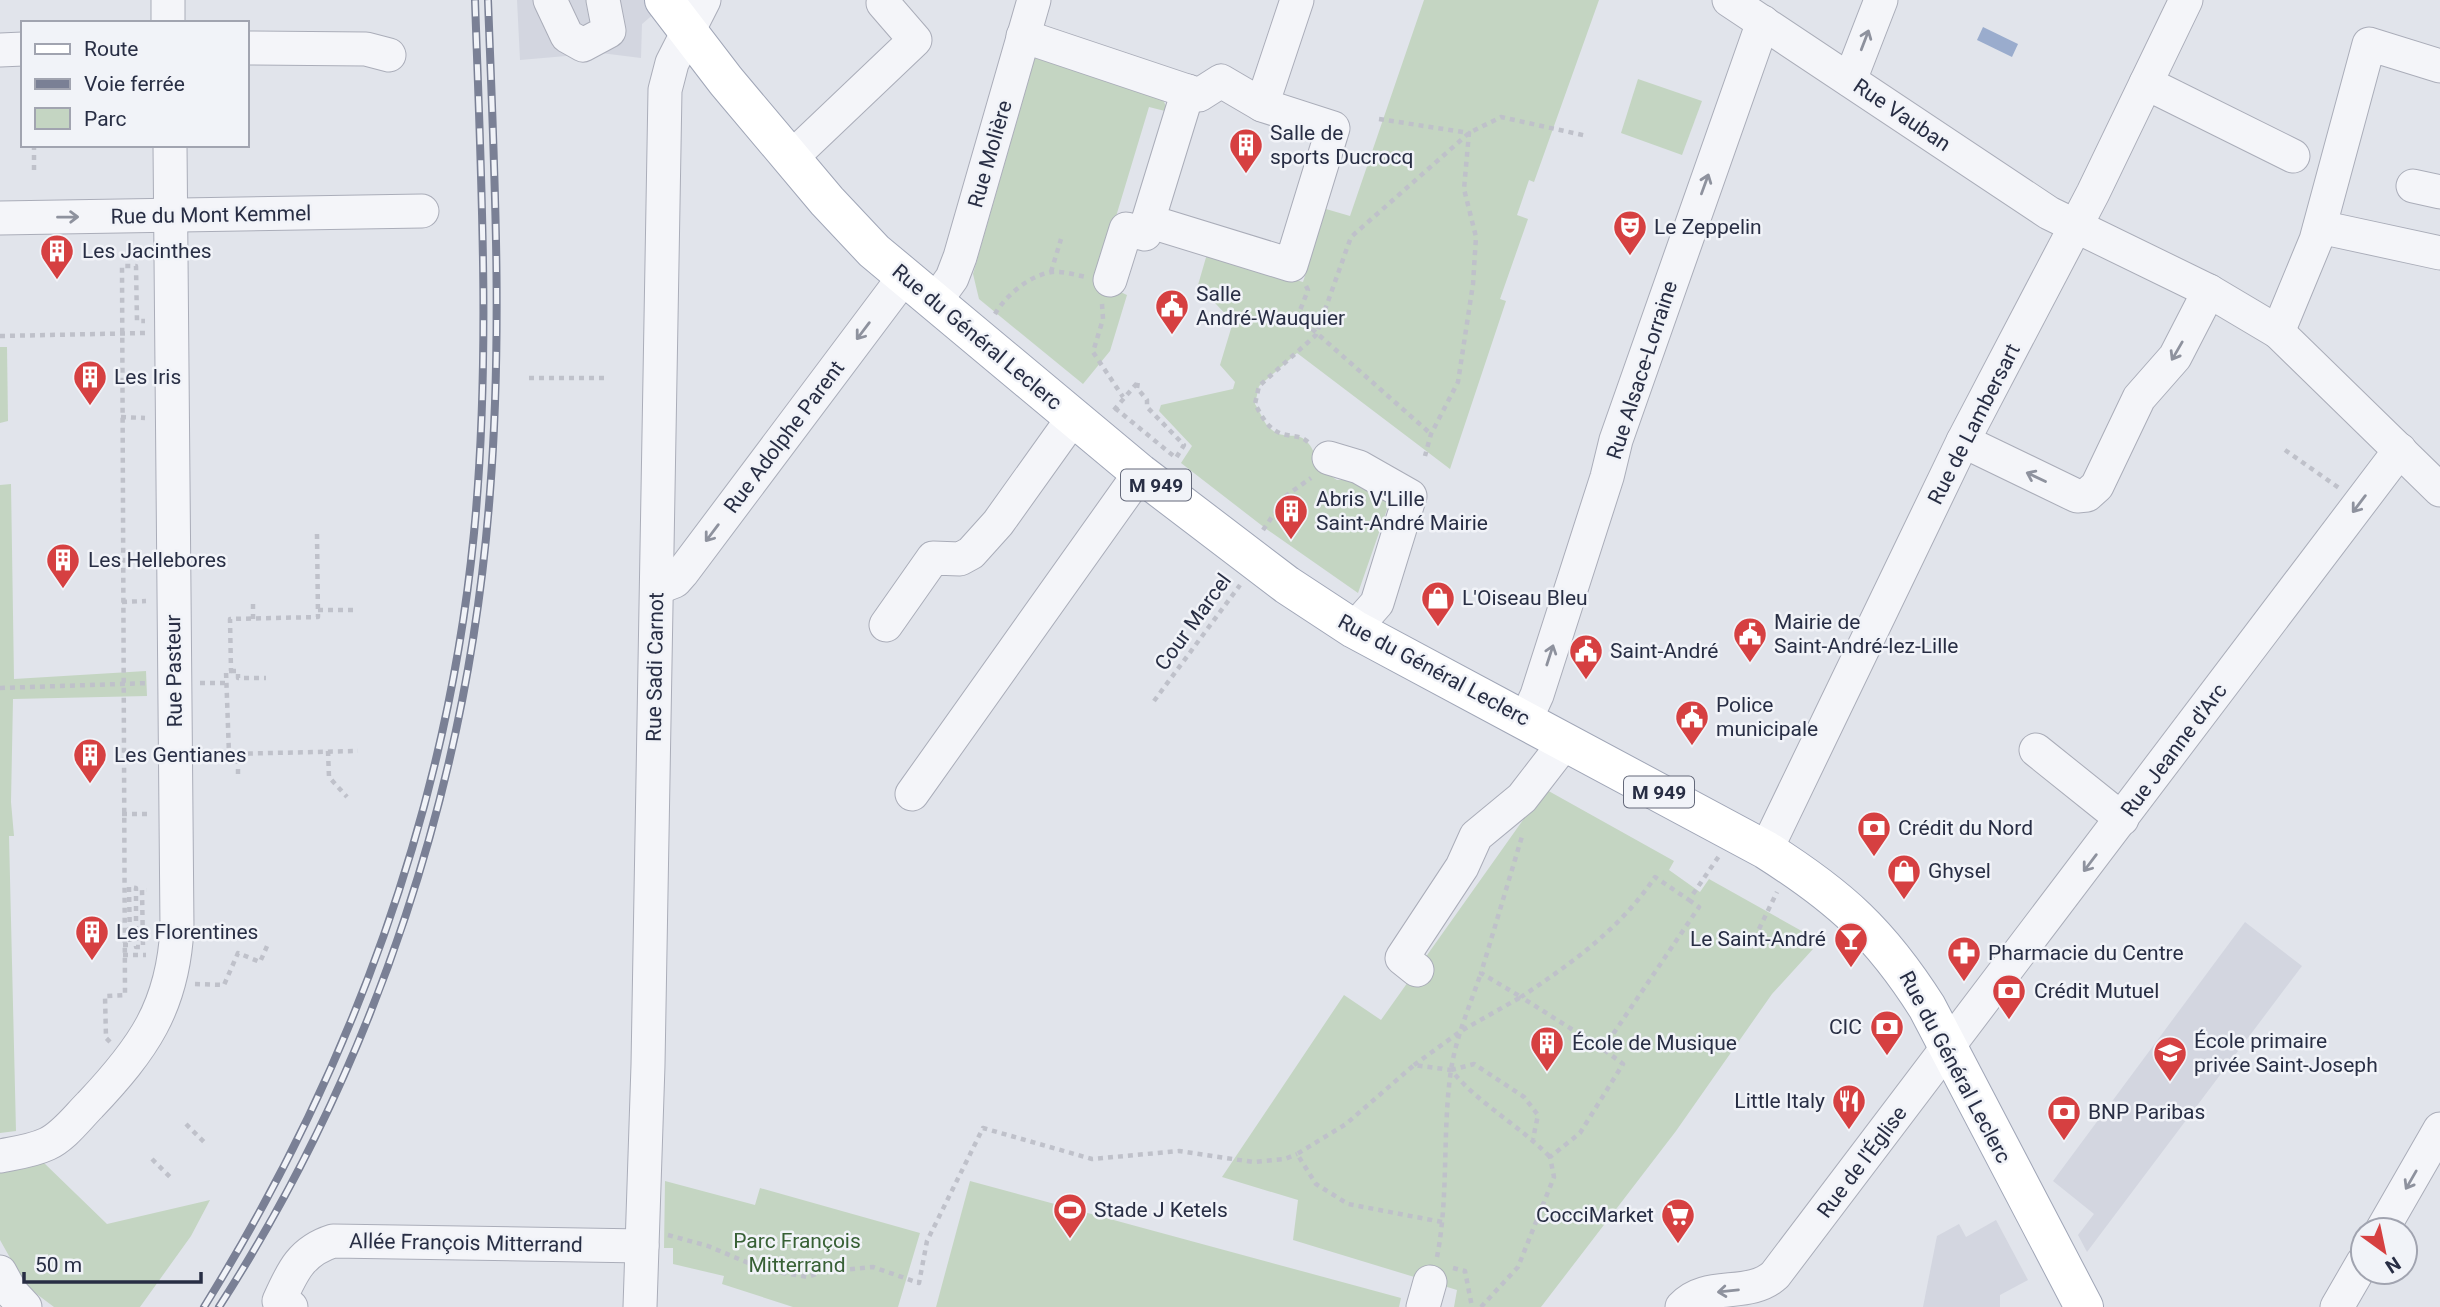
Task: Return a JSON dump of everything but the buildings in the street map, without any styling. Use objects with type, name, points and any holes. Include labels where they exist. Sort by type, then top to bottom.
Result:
[{"type":"main road","name":"Rue du Général Leclerc","points":[[664,0],[696,15],[851,227],[934,303],[1140,473],[1250,556],[1354,629],[1526,719],[1562,746],[1823,888],[1860,919],[1890,951],[1952,1045],[2084,1307]]},
{"type":"street","points":[[168,0],[168,21]]},
{"type":"street","points":[[550,0],[567,36],[583,45],[609,31],[603,0]]},
{"type":"street","points":[[650,0],[696,15]]},
{"type":"street","name":"Rue Molière","points":[[934,303],[958,264],[1034,0]]},
{"type":"street","points":[[1262,105],[1297,0]]},
{"type":"street","points":[[1850,80],[1881,0]]},
{"type":"street","name":"Rue de Lambersart","points":[[1776,862],[1963,441],[2075,227],[2186,0]]},
{"type":"street","points":[[883,3],[915,40],[796,153],[867,228],[928,283],[934,303]]},
{"type":"street","name":"Rue Vauban","points":[[1746,8],[2049,213],[2209,291],[2278,332],[2440,490]]},
{"type":"street","name":"Rue Alsace-Lorraine","points":[[1526,719],[1537,695],[1599,504],[1746,8]]},
{"type":"street","name":"Rue Sadi Carnot","points":[[640,1307],[657,588],[665,90],[668,72],[696,15]]},
{"type":"street","points":[[1023,36],[1199,95],[1221,81],[1262,105],[1333,128],[1291,265],[1148,221]]},
{"type":"street","points":[[2278,332],[2295,296],[2320,227],[2368,44],[2440,66]]},
{"type":"street","points":[[248,48],[366,49],[389,55]]},
{"type":"street","points":[[0,50],[21,50]]},
{"type":"street","points":[[2146,83],[2293,156]]},
{"type":"street","points":[[1110,279],[1126,229],[1145,234],[1188,91]]},
{"type":"street","name":"Rue Pasteur","points":[[0,1156],[37,1148],[65,1131],[141,1048],[158,1016],[170,983],[177,928],[170,147]]},
{"type":"street","name":"Rue du Mont Kemmel","points":[[0,218],[422,211]]},
{"type":"street","points":[[2320,227],[2440,253]]},
{"type":"street","name":"Rue Adolphe Parent","points":[[657,588],[675,581],[682,573],[904,277]]},
{"type":"street","points":[[1963,441],[2077,496],[2087,495],[2097,486],[2139,398],[2175,356],[2209,291]]},
{"type":"street","points":[[886,625],[933,558],[960,559],[971,553],[998,523],[1073,418]]},
{"type":"street","name":"Rue Jeanne d'Arc","points":[[1952,1045],[2400,450]]},
{"type":"street","points":[[1329,458],[1359,467],[1410,496],[1377,603],[1354,629]]},
{"type":"street","points":[[912,794],[1140,473]]},
{"type":"street","points":[[1492,702],[1532,737],[1562,746],[1726,846],[1776,862]]},
{"type":"street","points":[[1417,970],[1402,958],[1462,867],[1476,836],[1522,798],[1562,746]]},
{"type":"street","points":[[2036,750],[2122,819]]},
{"type":"street","points":[[1952,1045],[2001,1117],[2096,1307]]},
{"type":"street","name":"Rue de l'Église","points":[[1773,1291],[1952,1045]]},
{"type":"street","points":[[2390,1216],[2440,1129]]},
{"type":"street","name":"Allée François Mitterrand","points":[[282,1305],[296,1264],[318,1245],[333,1241],[642,1239]]},
{"type":"street","points":[[2063,1268],[2079,1307]]},
{"type":"street","points":[[0,1272],[25,1307]]},
{"type":"street","points":[[2337,1307],[2349,1286]]},
{"type":"street","points":[[1682,1307],[1699,1295],[1753,1288],[1773,1291]]},
{"type":"path","points":[[1329,458],[1301,436],[1283,435],[1267,426],[1255,404],[1259,386],[1317,335],[1351,237],[1469,133],[1501,117],[1587,136]]},
{"type":"path","points":[[1379,118],[1469,133]]},
{"type":"path","points":[[1425,456],[1431,434],[1458,383],[1473,284],[1476,237],[1464,189],[1469,133]]},
{"type":"path","points":[[34,147],[34,175]]},
{"type":"path","points":[[1051,272],[1061,239]]},
{"type":"path","points":[[1291,265],[1308,290],[1299,313],[1303,321],[1377,383],[1431,434]]},
{"type":"path","points":[[0,336],[121,333],[145,333],[146,321],[137,321],[136,266],[122,266],[121,333],[122,814],[125,995],[106,996],[106,1038],[110,1042]]},
{"type":"path","points":[[976,338],[1002,301],[1020,286],[1051,272],[1110,279],[1102,297],[1103,319],[1093,352],[1123,397]]},
{"type":"path","points":[[529,378],[608,378]]},
{"type":"path","points":[[1115,408],[1175,458],[1184,445],[1147,407],[1147,400],[1138,388],[1139,382],[1127,391]]},
{"type":"path","points":[[121,417],[145,418]]},
{"type":"path","points":[[2285,450],[2360,503]]},
{"type":"path","name":"Cour Marcel","points":[[1154,701],[1287,495],[1311,478],[1329,458]]},
{"type":"path","points":[[231,671],[230,619],[318,617],[317,534]]},
{"type":"path","points":[[122,602],[146,601]]},
{"type":"path","points":[[253,604],[253,619]]},
{"type":"path","points":[[318,610],[358,610]]},
{"type":"path","points":[[266,678],[238,678],[238,671],[226,671],[229,754],[358,751]]},
{"type":"path","points":[[0,688],[147,683]]},
{"type":"path","points":[[328,751],[330,777],[347,797]]},
{"type":"path","points":[[238,774],[239,754]]},
{"type":"path","points":[[1440,1240],[1451,1070],[1525,824],[1522,798]]},
{"type":"path","points":[[122,814],[148,814]]},
{"type":"path","points":[[1689,900],[1726,846]]},
{"type":"path","points":[[1759,929],[1776,862]]},
{"type":"path","points":[[642,1239],[708,1246],[765,1270],[808,1277],[821,1272],[873,1267],[919,1283],[928,1241],[982,1128],[1092,1158],[1179,1151],[1253,1162],[1285,1159],[1346,1124],[1414,1065],[1461,1031],[1521,997],[1603,938],[1642,898],[1656,877],[1699,907],[1603,1049]]},
{"type":"path","points":[[123,945],[130,945],[129,887],[136,888],[136,947],[143,947],[142,890],[148,890]]},
{"type":"path","points":[[170,983],[224,985],[238,953],[260,962],[268,944]]},
{"type":"path","points":[[123,955],[147,955]]},
{"type":"path","points":[[1481,973],[1623,1064],[1580,1133],[1550,1157]]},
{"type":"path","points":[[1414,1065],[1451,1070],[1474,1064],[1524,1097],[1538,1115],[1533,1139]]},
{"type":"path","points":[[1451,1070],[1485,1105],[1533,1139],[1550,1157],[1554,1177],[1518,1267],[1480,1307]]},
{"type":"path","points":[[186,1124],[205,1143]]},
{"type":"path","points":[[1297,1154],[1316,1184],[1348,1205],[1442,1222]]},
{"type":"path","points":[[152,1159],[170,1177]]},
{"type":"shaded area","points":[[517,0],[670,0],[642,24],[641,58],[601,53],[520,60]]},
{"type":"shaded area","name":"École primaire privée Saint-Joseph","points":[[2245,922],[2302,966],[2087,1252],[2078,1235],[2094,1214],[2053,1181]]},
{"type":"shaded area","points":[[1996,1220],[2028,1280],[2000,1295],[2000,1307],[1923,1307],[1937,1236],[1959,1224],[1966,1237]]},
{"type":"green space","points":[[1424,0],[1599,0],[1534,182],[1529,180],[1517,215],[1528,219],[1500,299],[1506,301],[1450,469],[1297,353],[1259,386],[1255,404],[1266,424],[1281,435],[1302,438],[1314,452],[1320,469],[1337,480],[1356,479],[1390,501],[1358,593],[1265,528],[1181,463],[1192,446],[1159,411],[1161,405],[1233,389],[1235,382],[1220,365],[1233,322],[1198,285],[1207,254],[1303,282],[1326,209],[1350,216]]},
{"type":"green space","points":[[1035,58],[1161,96],[1169,112],[1149,107],[1105,253],[1103,284],[1127,295],[1110,351],[1083,384],[979,299],[973,274]]},
{"type":"green space","points":[[1638,79],[1702,101],[1682,155],[1621,133]]},
{"type":"green space","points":[[0,347],[7,347],[8,421],[0,423]]},
{"type":"green space","points":[[11,484],[14,679],[146,671],[147,696],[13,699],[11,802],[14,836],[9,836],[16,1131],[0,1133],[0,485]]},
{"type":"green space","points":[[1545,789],[1674,861],[1669,870],[1700,892],[1709,879],[1807,934],[1803,939],[1813,949],[1772,994],[1676,1131],[1541,1307],[1454,1307],[1457,1290],[1293,1240],[1298,1200],[1222,1177],[1344,995],[1381,1020]]},
{"type":"green space","points":[[43,1162],[107,1224],[210,1200],[191,1236],[140,1307],[54,1307],[26,1286],[0,1240],[0,1173]]},
{"type":"green space","name":"Parc François Mitterrand","points":[[665,1181],[755,1205],[760,1188],[920,1233],[898,1307],[793,1307],[722,1284],[724,1276],[673,1264],[673,1248],[664,1248]]},
{"type":"green space","name":"Stade J Ketels","points":[[970,1181],[1401,1298],[1399,1307],[936,1307]]},
{"type":"water","points":[[1983,27],[2018,44],[2012,57],[1977,40]]},
{"type":"railway","points":[[204,1307],[256,1218],[304,1126],[346,1032],[384,936],[415,838],[441,738],[461,636],[479,467],[483,266],[475,0]]},
{"type":"railway","points":[[219,1307],[275,1214],[325,1117],[368,1018],[406,916],[436,812],[461,707],[479,600],[494,430],[497,307],[488,0]]},
{"type":"place","name":"Salle de sports Ducrocq","points":[[1246,175]]},
{"type":"place","name":"Le Zeppelin","points":[[1630,257]]},
{"type":"place","name":"Les Jacinthes","points":[[57,281]]},
{"type":"place","name":"Salle André-Wauquier","points":[[1172,336]]},
{"type":"place","name":"Les Iris","points":[[90,407]]},
{"type":"place","name":"Abris V'Lille Saint-André Mairie","points":[[1291,541]]},
{"type":"place","name":"Les Hellebores","points":[[63,590]]},
{"type":"place","name":"L'Oiseau Bleu","points":[[1438,628]]},
{"type":"place","name":"Mairie de Saint-André-lez-Lille","points":[[1750,664]]},
{"type":"place","name":"Saint-André","points":[[1586,681]]},
{"type":"place","name":"Police municipale","points":[[1692,747]]},
{"type":"place","name":"Les Gentianes","points":[[90,785]]},
{"type":"place","name":"Crédit du Nord","points":[[1874,858]]},
{"type":"place","name":"Ghysel","points":[[1904,901]]},
{"type":"place","name":"Les Florentines","points":[[92,962]]},
{"type":"place","name":"Le Saint-André","points":[[1851,969]]},
{"type":"place","name":"Pharmacie du Centre","points":[[1964,983]]},
{"type":"place","name":"Crédit Mutuel","points":[[2009,1021]]},
{"type":"place","name":"CIC","points":[[1887,1057]]},
{"type":"place","name":"École de Musique","points":[[1547,1073]]},
{"type":"place","name":"École primaire privée Saint-Joseph","points":[[2170,1083]]},
{"type":"place","name":"Little Italy","points":[[1849,1131]]},
{"type":"place","name":"BNP Paribas","points":[[2064,1142]]},
{"type":"place","name":"Stade J Ketels","points":[[1070,1240]]},
{"type":"place","name":"CocciMarket","points":[[1678,1245]]}]
